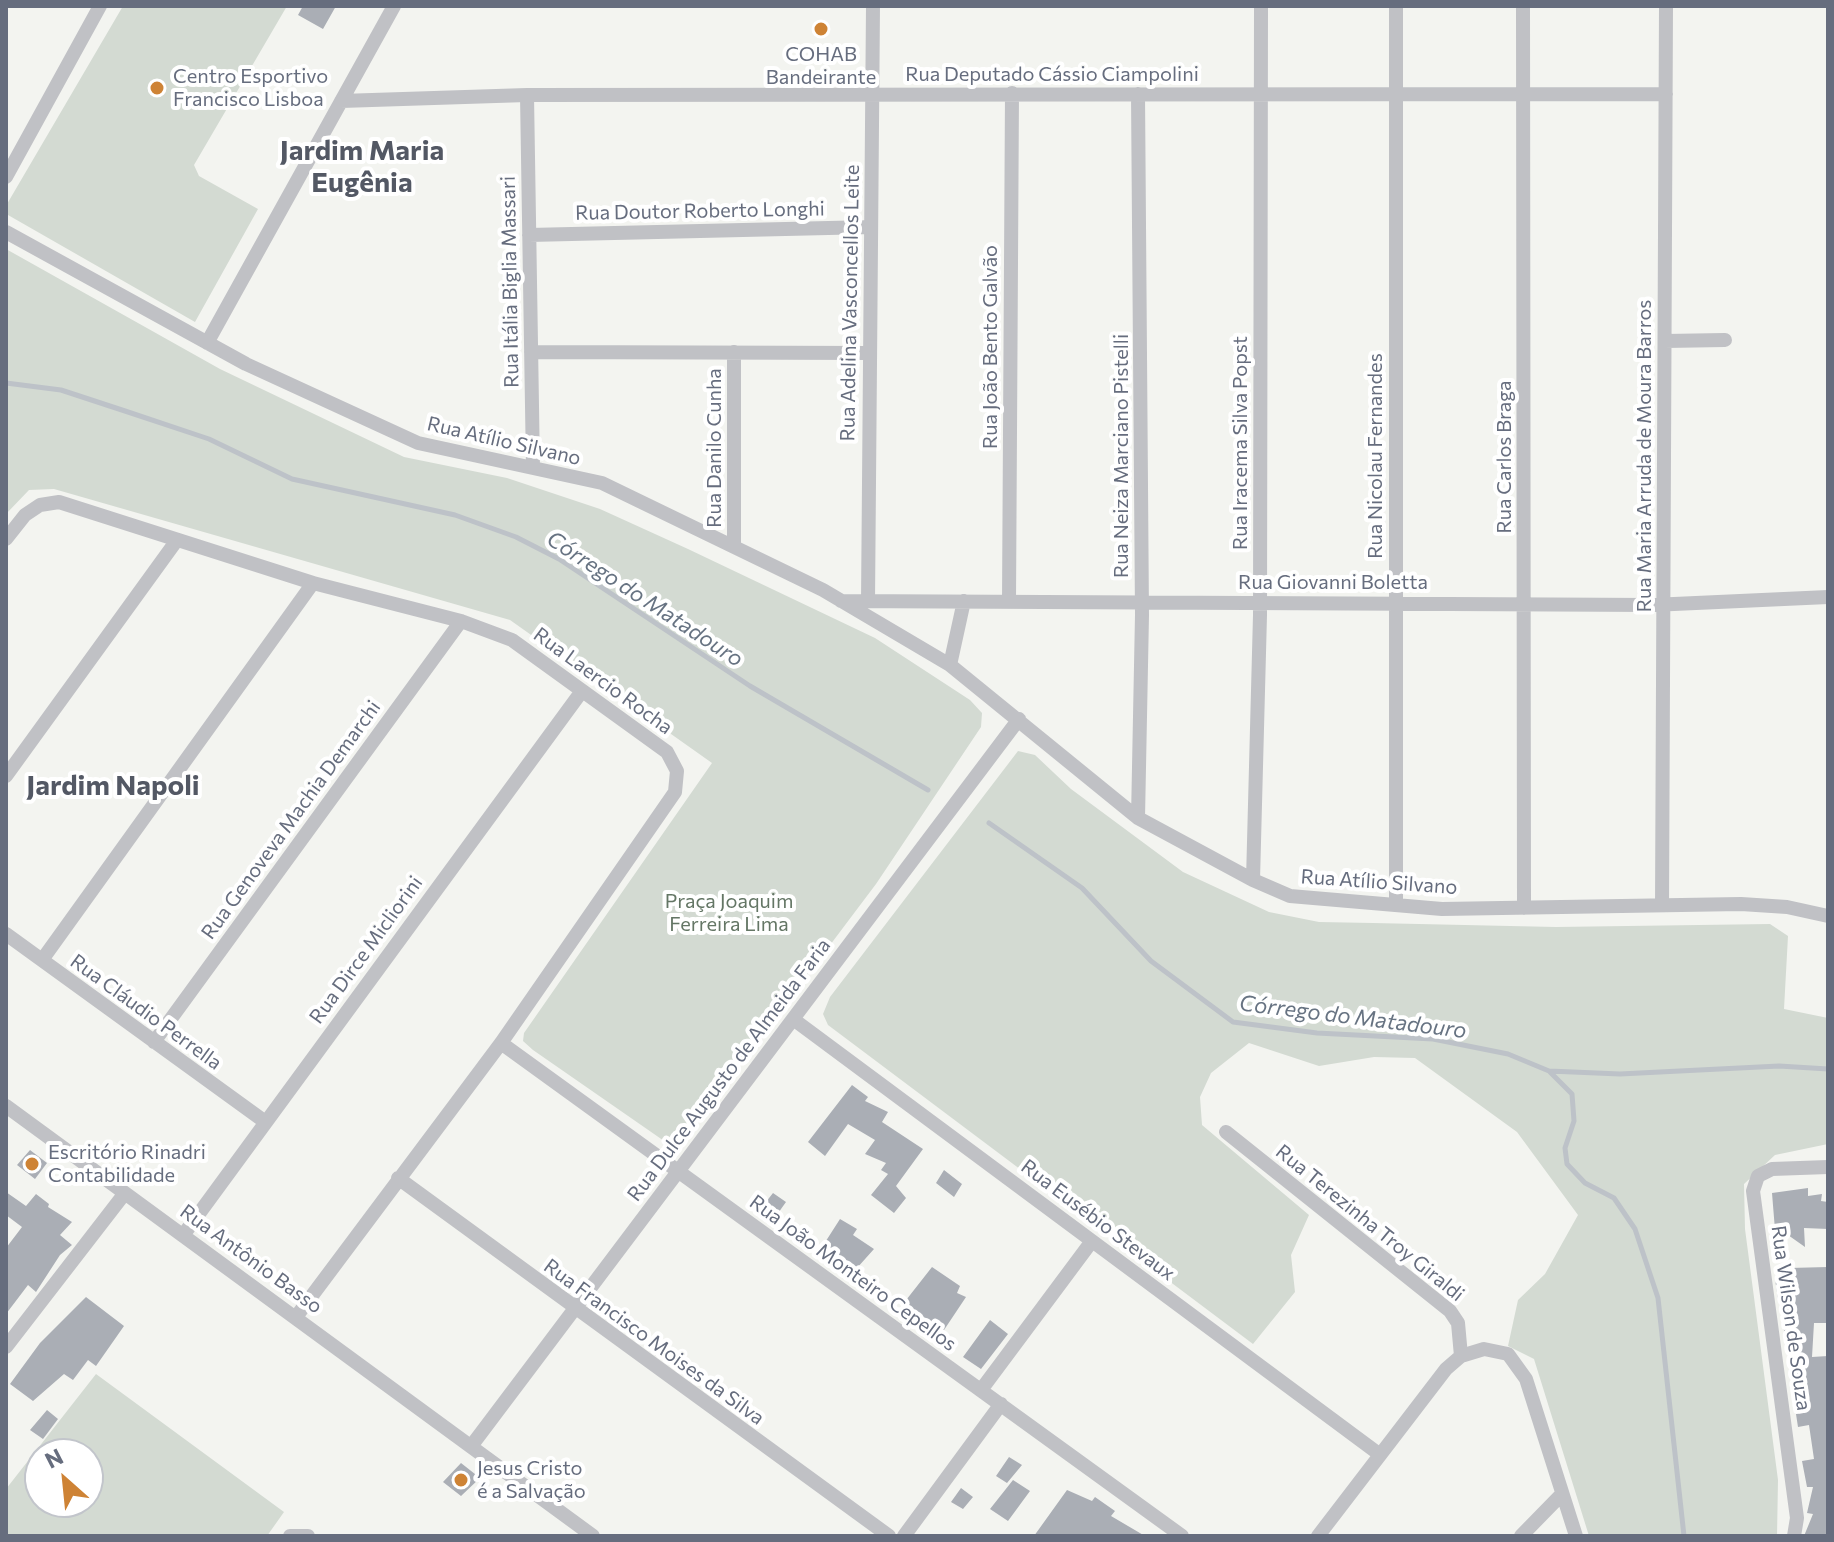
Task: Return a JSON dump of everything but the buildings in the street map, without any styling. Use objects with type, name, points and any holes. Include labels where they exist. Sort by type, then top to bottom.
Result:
[{"type":"street","points":[[6,177],[100,6]]},
{"type":"street","points":[[207,343],[394,6]]},
{"type":"street","name":"Rua Adelina Vasconcellos Leite","points":[[868,601],[873,6]]},
{"type":"street","name":"Rua Iracema Silva Popst","points":[[1253,880],[1260,602],[1261,6]]},
{"type":"street","name":"Rua Nicolau Fernandes","points":[[1396,6],[1396,905]]},
{"type":"street","name":"Rua Carlos Braga","points":[[1523,6],[1524,908]]},
{"type":"street","name":"Rua Maria Arruda de Moura Barros","points":[[1662,905],[1666,6]]},
{"type":"street","name":"Rua João Bento Galvão","points":[[1009,601],[1012,93]]},
{"type":"street","name":"Rua Neiza Marciano Pistelli","points":[[1138,94],[1142,601],[1138,818]]},
{"type":"street","name":"Rua Deputado Cássio Ciampolini","points":[[341,101],[527,95],[1666,94]]},
{"type":"street","name":"Rua Itália Biglia Massari","points":[[527,95],[533,468]]},
{"type":"street","name":"Rua Doutor Roberto Longhi","points":[[529,235],[871,227]]},
{"type":"street","name":"Rua Atílio Silvano","points":[[6,232],[207,343],[418,443],[602,483],[734,544],[950,665],[1138,818],[1253,880],[1290,896],[1442,909],[1741,904],[1787,907],[1828,916]]},
{"type":"street","points":[[1665,341],[1725,340]]},
{"type":"street","points":[[531,352],[870,353]]},
{"type":"street","name":"Rua Danilo Cunha","points":[[734,352],[734,544]]},
{"type":"street","name":"Rua Laercio Rocha","points":[[6,539],[25,515],[40,505],[59,502],[313,583],[461,621],[512,640],[667,752],[677,771],[675,792],[501,1043],[296,1317]]},
{"type":"street","points":[[6,776],[177,540]]},
{"type":"street","points":[[42,960],[313,583]]},
{"type":"street","name":"Rua Giovanni Boletta","points":[[838,601],[1396,601],[1664,605],[1828,597]]},
{"type":"street","points":[[950,665],[964,601]]},
{"type":"street","name":"Rua Genoveva Machia Demarchi","points":[[154,1042],[461,621]]},
{"type":"street","name":"Rua Dirce Micliorini","points":[[184,1234],[582,691]]},
{"type":"street","name":"Rua Dulce Augusto de Almeida Faria","points":[[472,1445],[1019,719]]},
{"type":"street","name":"Rua Cláudio Perrella","points":[[6,934],[264,1121]]},
{"type":"street","name":"Rua Eusébio Stevaux","points":[[793,1019],[1379,1454]]},
{"type":"street","name":"Rua João Monteiro Cepellos","points":[[501,1043],[1182,1536]]},
{"type":"street","name":"Rua Antônio Basso","points":[[6,1106],[593,1536]]},
{"type":"street","name":"Rua Terezinha Troy Giraldi","points":[[1226,1132],[1450,1311],[1461,1334],[1461,1356]]},
{"type":"street","name":"Rua Wilson de Souza","points":[[1794,1536],[1797,1518],[1753,1191],[1758,1176],[1772,1169],[1828,1167]]},
{"type":"street","name":"Rua Francisco Moises da Silva","points":[[398,1178],[889,1536]]},
{"type":"street","points":[[6,1347],[125,1193]]},
{"type":"street","points":[[981,1390],[1092,1241]]},
{"type":"street","points":[[1318,1536],[1379,1454],[1461,1356],[1484,1349],[1508,1354],[1526,1379],[1576,1536]]},
{"type":"street","points":[[904,1536],[1001,1404]]},
{"type":"street","points":[[1521,1536],[1562,1494]]},
{"type":"street","points":[[290,1536],[308,1536]]},
{"type":"green space","name":"Centro Esportivo Francisco Lisboa","points":[[123,6],[287,6],[194,165],[199,176],[258,209],[195,322],[8,215],[7,204]]},
{"type":"green space","name":"Praça Joaquim Ferreira Lima","points":[[6,249],[220,369],[404,457],[507,478],[600,509],[688,549],[875,638],[970,700],[982,713],[981,727],[876,884],[684,1139],[677,1144],[667,1143],[523,1041],[524,1033],[712,763],[510,620],[54,489],[29,490],[6,514]]},
{"type":"green space","points":[[1018,751],[1035,755],[1071,789],[1183,872],[1269,912],[1319,922],[1556,927],[1770,924],[1788,936],[1784,1009],[1828,1018],[1828,1144],[1775,1155],[1744,1184],[1745,1229],[1778,1480],[1777,1536],[1589,1536],[1534,1359],[1508,1346],[1518,1300],[1545,1274],[1578,1215],[1517,1132],[1415,1058],[1374,1057],[1319,1066],[1249,1043],[1211,1073],[1200,1097],[1202,1125],[1309,1215],[1291,1255],[1295,1292],[1253,1344],[828,1025],[823,1014],[830,997]]},
{"type":"green space","points":[[96,1374],[284,1512],[267,1536],[6,1536],[6,1489],[24,1466],[24,1518],[104,1518],[104,1438],[46,1438]]},
{"type":"waterway","name":"Córrego do Matadouro","points":[[6,383],[61,390],[209,439],[292,479],[455,515],[516,537],[559,559],[750,686],[928,790]]},
{"type":"waterway","name":"Córrego do Matadouro","points":[[989,823],[1082,888],[1151,961],[1233,1022],[1317,1033],[1433,1039],[1508,1054],[1549,1071],[1620,1074],[1779,1066],[1828,1069]]},
{"type":"waterway","points":[[1550,1072],[1572,1094],[1574,1121],[1565,1148],[1567,1164],[1585,1183],[1614,1198],[1635,1229],[1658,1298],[1684,1536]]},
{"type":"place","name":"COHAB Bandeirante","points":[[821,29]]},
{"type":"place","name":"Centro Esportivo Francisco Lisboa","points":[[157,88]]},
{"type":"place","name":"Escritório Rinadri Contabilidade","points":[[32,1164]]},
{"type":"place","name":"Jesus Cristo é a Salvação","points":[[461,1480]]},
{"type":"district","name":"Jardim Maria Eugênia","points":[[362,167]]},
{"type":"district","name":"Jardim Napoli","points":[[113,786]]}]
